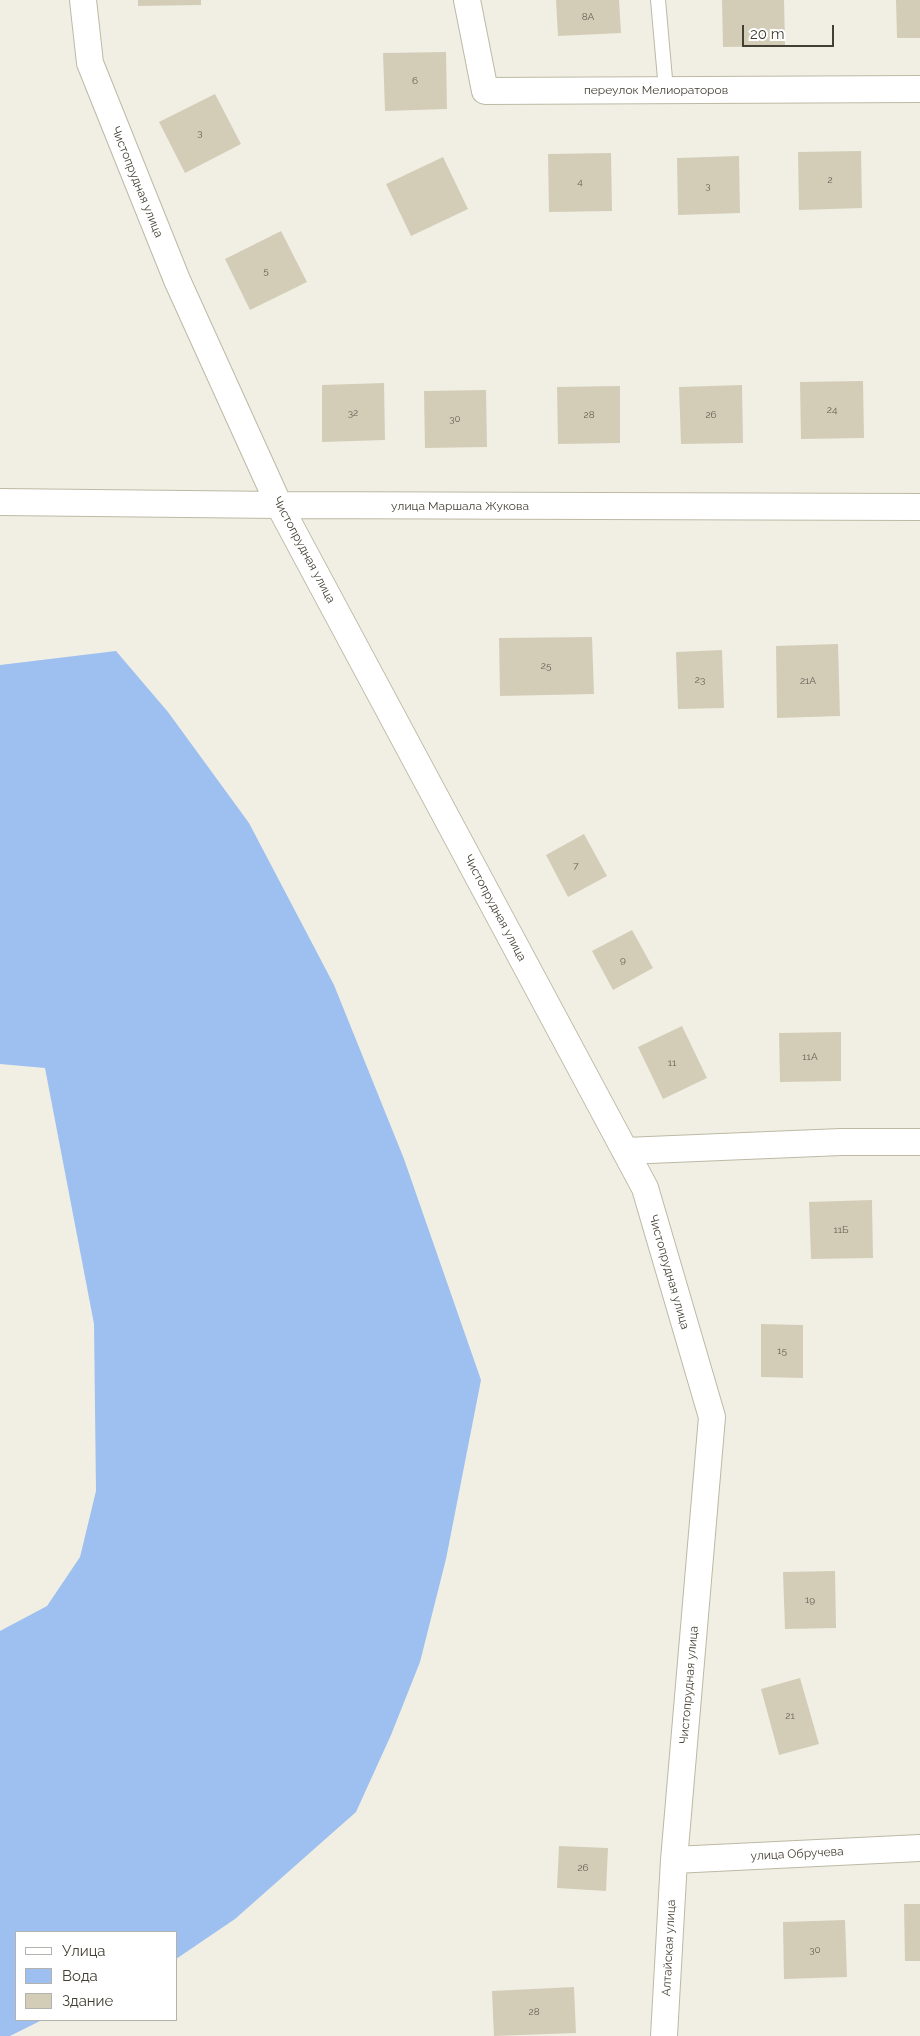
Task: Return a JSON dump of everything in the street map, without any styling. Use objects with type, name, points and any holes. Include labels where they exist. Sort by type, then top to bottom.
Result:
[{"type":"street","name":"Чистопрудная улица","points":[[83,0],[90,63],[177,280],[280,506],[645,1188],[712,1417],[674,1860]]},
{"type":"street","name":"переулок Мелиораторов","points":[[467,0],[485,91],[920,89]]},
{"type":"street","name":"улица Маршала Жукова","points":[[0,502],[280,506],[920,507]]},
{"type":"street","points":[[625,1151],[841,1142],[920,1142]]},
{"type":"street","name":"улица Обручева","points":[[674,1860],[920,1848]]},
{"type":"street","name":"Алтайская улица","points":[[664,2036],[674,1860]]},
{"type":"lane","points":[[658,0],[666,90]]},
{"type":"water","points":[[116,651],[168,712],[249,823],[334,985],[404,1159],[481,1380],[446,1559],[420,1662],[391,1735],[356,1812],[235,1919],[178,1958],[178,1931],[15,1931],[15,2021],[40,2021],[10,2036],[0,2036],[0,1631],[47,1606],[80,1557],[96,1491],[94,1324],[45,1068],[0,1064],[0,665]]},
{"type":"building","points":[[138,0],[201,0],[201,5],[138,6]]},
{"type":"building","points":[[556,0],[619,0],[621,33],[558,36]]},
{"type":"building","points":[[722,0],[784,0],[785,46],[723,47]]},
{"type":"building","points":[[896,0],[920,0],[920,38],[897,38]]},
{"type":"building","points":[[446,52],[447,109],[385,111],[383,53]]},
{"type":"building","points":[[215,94],[241,144],[185,173],[159,122]]},
{"type":"building","points":[[861,151],[862,208],[799,210],[798,152]]},
{"type":"building","points":[[611,153],[612,211],[549,212],[548,154]]},
{"type":"building","points":[[739,156],[740,213],[678,215],[677,158]]},
{"type":"building","points":[[443,157],[468,209],[411,236],[386,184]]},
{"type":"building","points":[[281,231],[307,282],[250,310],[225,259]]},
{"type":"building","points":[[863,381],[864,438],[801,439],[800,382]]},
{"type":"building","points":[[384,383],[385,440],[322,442],[322,385]]},
{"type":"building","points":[[742,385],[743,443],[681,444],[679,387]]},
{"type":"building","points":[[620,386],[620,443],[558,444],[557,387]]},
{"type":"building","points":[[486,390],[487,447],[425,448],[424,391]]},
{"type":"building","points":[[592,637],[594,694],[500,696],[499,638]]},
{"type":"building","points":[[838,644],[840,716],[777,718],[776,646]]},
{"type":"building","points":[[722,650],[724,708],[678,709],[676,652]]},
{"type":"building","points":[[584,834],[607,876],[568,897],[546,855]]},
{"type":"building","points":[[632,930],[653,968],[613,990],[592,951]]},
{"type":"building","points":[[682,1026],[707,1078],[663,1099],[638,1047]]},
{"type":"building","points":[[841,1032],[841,1081],[780,1082],[779,1033]]},
{"type":"building","points":[[872,1200],[873,1258],[811,1259],[809,1202]]},
{"type":"building","points":[[761,1324],[803,1325],[803,1378],[761,1377]]},
{"type":"building","points":[[835,1571],[836,1628],[785,1629],[783,1572]]},
{"type":"building","points":[[800,1678],[819,1744],[779,1755],[761,1689]]},
{"type":"building","points":[[559,1846],[608,1848],[606,1891],[557,1888]]},
{"type":"building","points":[[904,1904],[920,1904],[920,1961],[905,1961]]},
{"type":"building","points":[[845,1920],[847,1977],[784,1979],[783,1922]]},
{"type":"building","points":[[574,1987],[576,2033],[494,2036],[492,1991]]}]
